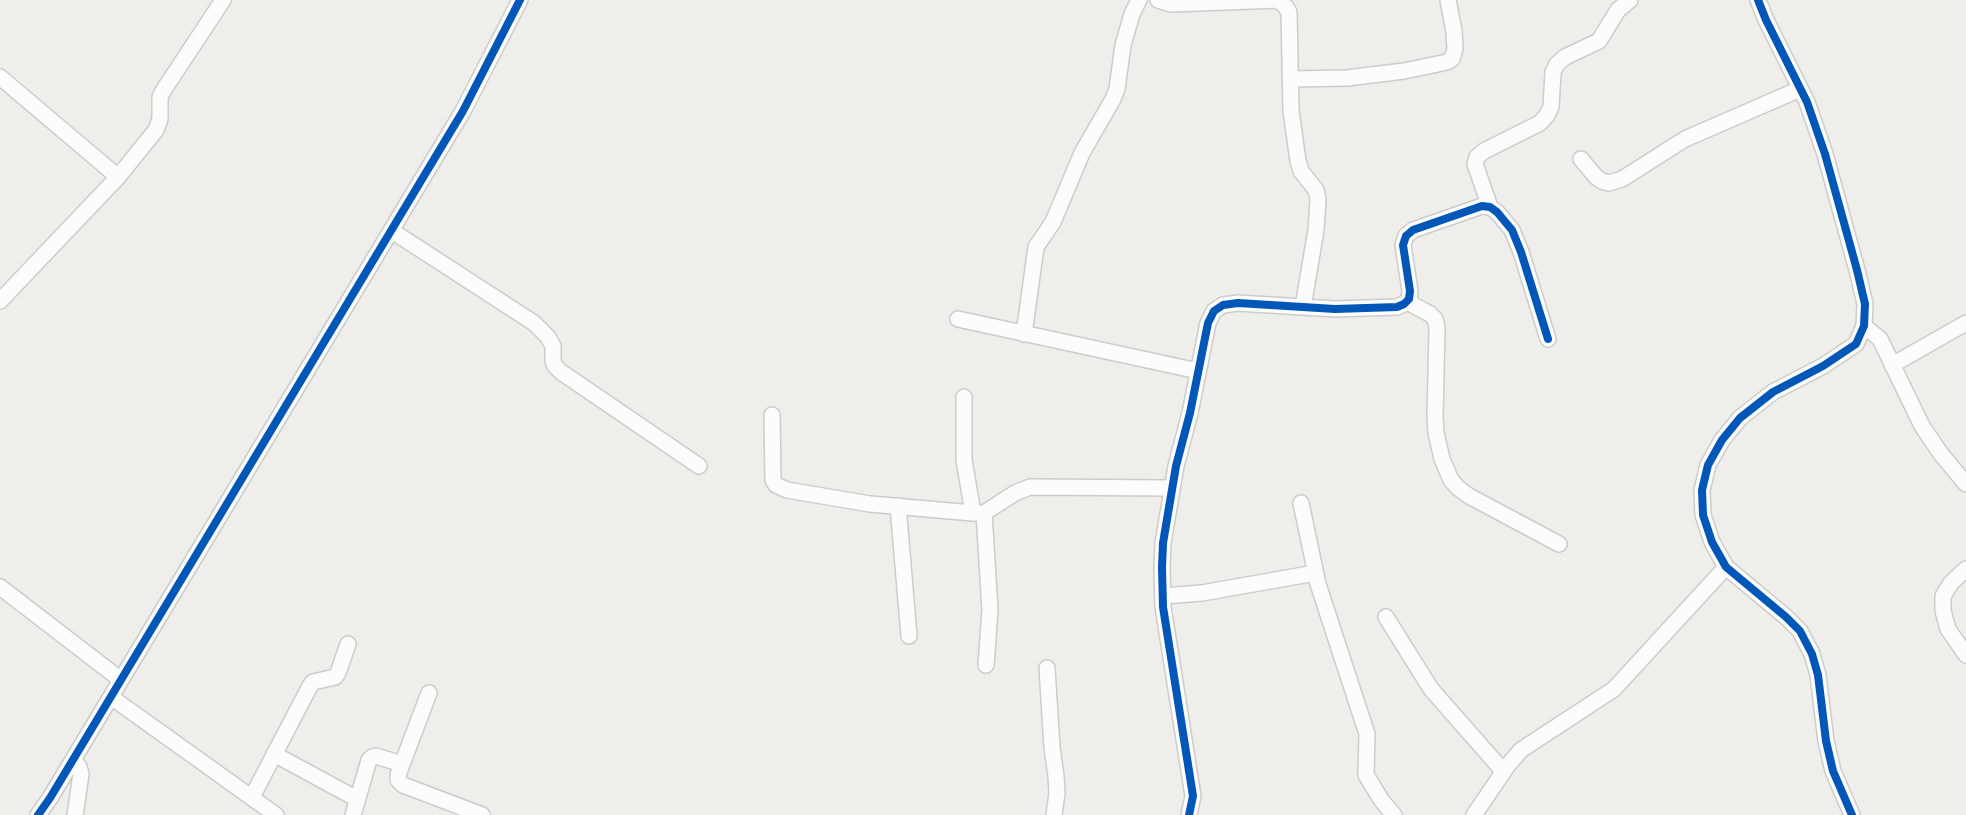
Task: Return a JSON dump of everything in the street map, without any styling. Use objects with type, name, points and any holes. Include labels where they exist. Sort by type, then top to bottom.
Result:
[{"type":"street","points":[[0,301],[118,177],[156,130],[160,119],[160,97],[163,91],[223,0]]},
{"type":"street","points":[[38,815],[74,760],[463,111],[520,0]]},
{"type":"street","points":[[1158,0],[1171,4],[1278,0],[1289,12],[1292,111],[1298,160],[1301,171],[1316,190],[1318,199],[1316,230],[1303,307]]},
{"type":"street","points":[[1291,79],[1347,78],[1404,71],[1447,62],[1452,58],[1455,49],[1448,0]]},
{"type":"street","points":[[1490,207],[1475,164],[1477,157],[1484,151],[1540,123],[1551,107],[1553,72],[1557,64],[1565,57],[1599,40],[1618,10],[1630,0]]},
{"type":"street","points":[[1758,0],[1807,102],[1825,154],[1865,304],[1864,326],[1856,344],[1823,366],[1773,392],[1740,418],[1722,440],[1708,465],[1702,490],[1703,515],[1712,542],[1726,567],[1800,631],[1812,654],[1818,675],[1826,741],[1833,771],[1852,815]]},
{"type":"street","points":[[1024,334],[1036,247],[1053,222],[1082,153],[1113,99],[1117,89],[1125,36],[1135,1]]},
{"type":"street","points":[[0,76],[118,177]]},
{"type":"street","points":[[1581,159],[1596,177],[1610,183],[1622,179],[1685,139],[1800,89]]},
{"type":"street","points":[[1189,815],[1193,796],[1163,596],[1163,543],[1172,488],[1208,323],[1214,311],[1223,304],[1238,303],[1335,309],[1397,307],[1409,299],[1410,291],[1403,245],[1406,236],[1413,230],[1482,206],[1490,207],[1497,212],[1512,230],[1548,339]]},
{"type":"street","points":[[392,231],[534,323],[548,337],[553,346],[553,361],[561,372],[699,466]]},
{"type":"street","points":[[1409,299],[1413,305],[1435,319],[1437,328],[1435,417],[1442,459],[1451,480],[1469,496],[1559,544]]},
{"type":"street","points":[[958,319],[1198,371]]},
{"type":"street","points":[[1892,365],[1966,323]]},
{"type":"street","points":[[1864,326],[1880,339],[1922,426],[1966,484]]},
{"type":"street","points":[[964,397],[964,460],[979,513],[990,610],[986,665]]},
{"type":"street","points":[[772,415],[773,480],[787,490],[870,504],[979,513],[1030,487],[1172,488]]},
{"type":"street","points":[[1301,503],[1315,573],[1367,734],[1366,775],[1382,801],[1394,815]]},
{"type":"street","points":[[898,506],[909,636]]},
{"type":"street","points":[[1474,815],[1503,771],[1521,750],[1614,689],[1726,567]]},
{"type":"street","points":[[1966,569],[1951,583],[1943,596],[1943,611],[1948,629],[1966,655]]},
{"type":"street","points":[[1163,596],[1203,594],[1315,573]]},
{"type":"street","points":[[0,587],[121,680]]},
{"type":"street","points":[[1386,616],[1431,689],[1503,771]]},
{"type":"street","points":[[252,797],[313,682],[335,677],[348,644]]},
{"type":"street","points":[[1047,668],[1057,793],[1054,815]]},
{"type":"street","points":[[429,693],[398,780],[403,785],[482,815]]},
{"type":"street","points":[[111,697],[276,815]]},
{"type":"street","points":[[274,754],[357,799]]},
{"type":"street","points":[[353,815],[369,760],[376,756],[402,764]]},
{"type":"street","points":[[74,760],[81,774],[75,815]]},
{"type":"cycle path","points":[[38,815],[463,111],[520,0]]},
{"type":"cycle path","points":[[1758,0],[1807,102],[1825,154],[1865,304],[1864,326],[1856,344],[1823,366],[1773,392],[1740,418],[1722,440],[1708,465],[1702,490],[1703,515],[1712,542],[1726,567],[1800,631],[1812,654],[1818,675],[1826,741],[1833,771],[1852,815]]},
{"type":"cycle path","points":[[1189,815],[1193,796],[1163,607],[1163,543],[1176,466],[1190,413],[1208,323],[1214,311],[1223,305],[1238,303],[1335,309],[1397,307],[1409,299],[1410,291],[1403,245],[1406,236],[1413,230],[1482,206],[1490,207],[1497,212],[1512,230],[1548,339]]}]
